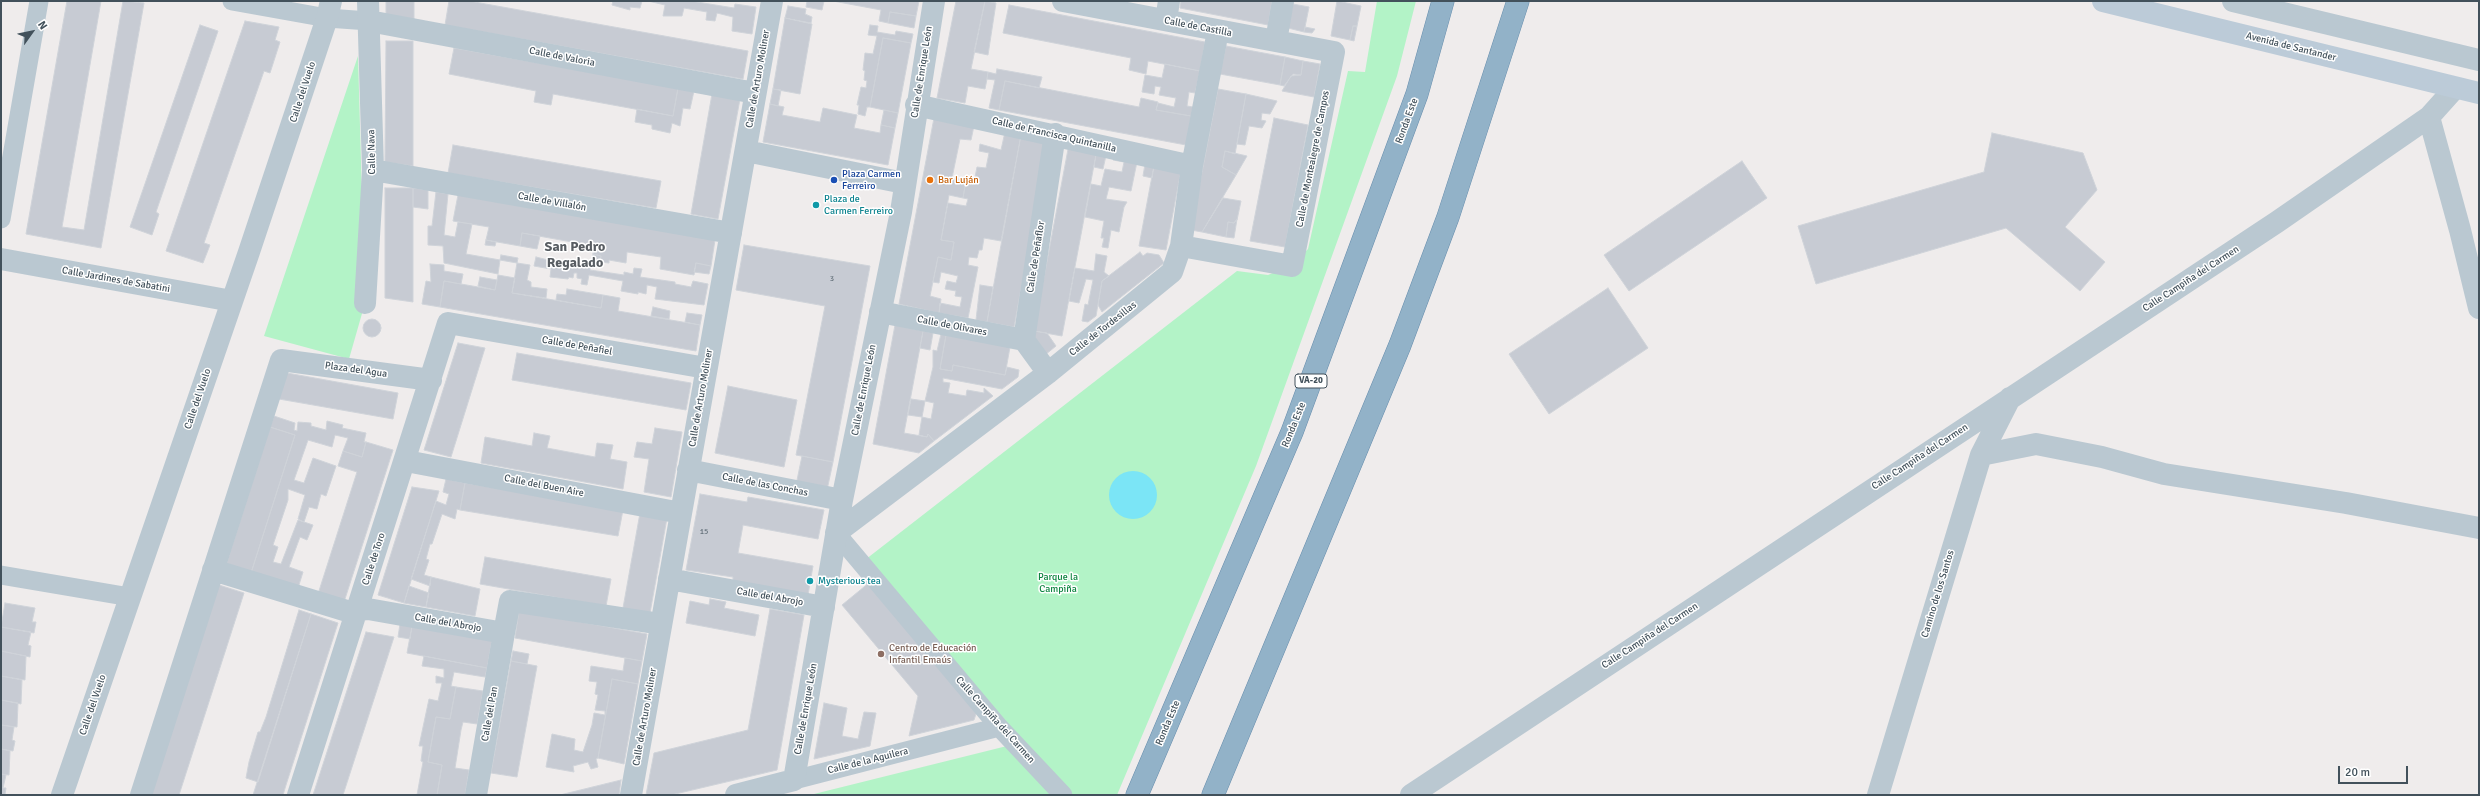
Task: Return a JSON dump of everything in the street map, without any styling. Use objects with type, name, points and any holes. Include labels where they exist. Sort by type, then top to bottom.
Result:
[{"type":"highway","points":[[1213,795],[1400,345],[1448,217],[1518,1]]},
{"type":"highway","points":[[1508,35],[1532,1]]},
{"type":"highway","name":"Ronda Este","points":[[1137,795],[1292,432],[1417,94],[1442,3]]},
{"type":"main road","name":"Avenida de Santander","points":[[2103,1],[2479,93]]},
{"type":"street","points":[[1,219],[39,1]]},
{"type":"street","points":[[232,1],[368,11]]},
{"type":"street","name":"Calle de Arturo Moliner","points":[[631,795],[772,1]]},
{"type":"street","name":"Calle de Enrique León","points":[[794,780],[842,500],[901,212],[916,105],[934,1]]},
{"type":"street","name":"Calle de Castilla","points":[[1063,1],[1168,11],[1218,30],[1334,52]]},
{"type":"street","points":[[1276,41],[1283,1]]},
{"type":"street","points":[[2233,1],[2479,60]]},
{"type":"street","name":"Calle del Vuelo","points":[[62,795],[232,300],[329,9]]},
{"type":"street","name":"Calle de Valoria","points":[[368,11],[755,93]]},
{"type":"street","name":"Calle Nava","points":[[365,303],[373,170],[368,11]]},
{"type":"street","name":"Calle de Tordesillas","points":[[836,533],[1048,373],[1172,272],[1181,246],[1192,166],[1218,30]]},
{"type":"street","name":"Calle de Montealegre de Campos","points":[[1181,246],[1292,266],[1334,52]]},
{"type":"street","name":"Calle Campiña del Carmen","points":[[1411,795],[2010,397],[2277,222],[2429,117],[2455,88]]},
{"type":"street","name":"Calle de Francisca Quintanilla","points":[[916,105],[1055,134],[1192,166]]},
{"type":"street","points":[[2429,117],[2460,230],[2479,308]]},
{"type":"street","name":"Calle de Peñaflor","points":[[1024,340],[1055,134]]},
{"type":"street","points":[[746,151],[904,183]]},
{"type":"street","name":"Calle de Villalón","points":[[373,170],[731,233]]},
{"type":"street","name":"Calle Jardines de Sabatini","points":[[1,259],[232,300]]},
{"type":"street","name":"Calle de Olivares","points":[[880,312],[1024,340]]},
{"type":"street","name":"Calle de Peñafiel","points":[[448,323],[706,368]]},
{"type":"street","name":"Calle de Toro","points":[[298,795],[406,461],[448,323]]},
{"type":"street","points":[[1024,340],[1048,373]]},
{"type":"street","name":"Plaza del Agua","points":[[214,570],[281,360],[431,380]]},
{"type":"street","name":"Camino de los Santos","points":[[1878,795],[1981,455],[2010,397]]},
{"type":"street","points":[[1981,455],[2036,444],[2102,457],[2164,474],[2346,502],[2479,528]]},
{"type":"street","name":"Calle del Buen Aire","points":[[406,461],[681,513]]},
{"type":"street","name":"Calle de las Conchas","points":[[688,470],[842,500]]},
{"type":"street","name":"Calle Campiña del Carmen","points":[[836,533],[999,728],[1063,795]]},
{"type":"street","points":[[141,795],[214,570]]},
{"type":"street","name":"Calle del Abrojo","points":[[214,570],[347,611],[368,609],[504,633]]},
{"type":"street","points":[[1,575],[130,597]]},
{"type":"street","name":"Calle del Abrojo","points":[[669,579],[824,607]]},
{"type":"street","points":[[504,633],[510,601],[661,624]]},
{"type":"street","name":"Calle del Pan","points":[[476,795],[504,633]]},
{"type":"street","name":"Calle de la Aguilera","points":[[736,795],[999,728]]},
{"type":"green space","name":"Parque la Campiña","points":[[1377,1],[1416,1],[1397,76],[1256,466],[1117,795],[810,795],[1015,744],[861,563],[1237,271],[1268,275],[1292,265],[1308,249],[1348,71],[1365,72]]},
{"type":"green space","points":[[358,56],[365,303],[349,359],[264,336]]},
{"type":"water","points":[[1128,471],[1138,471],[1150,478],[1157,490],[1157,500],[1150,512],[1138,519],[1128,519],[1120,515],[1113,508],[1109,500],[1109,490],[1113,482],[1120,475]]},
{"type":"building","points":[[67,1],[101,1],[62,227],[84,230],[123,1],[144,3],[101,248],[26,234]]},
{"type":"building","points":[[386,1],[414,1],[414,19],[386,15]]},
{"type":"building","points":[[449,1],[469,1],[748,51],[743,79],[445,25]]},
{"type":"building","points":[[613,1],[642,1],[640,8],[630,7],[630,10],[612,5]]},
{"type":"building","points":[[648,1],[691,1],[734,8],[735,4],[756,7],[752,34],[732,31],[733,17],[717,13],[715,21],[706,20],[707,12],[684,8],[682,16],[663,16],[665,5]]},
{"type":"building","points":[[807,1],[824,1],[822,10],[806,7]]},
{"type":"building","points":[[833,1],[919,1],[916,16],[890,12],[888,23],[879,21],[881,10]]},
{"type":"building","points":[[956,1],[985,1],[971,69],[988,72],[987,79],[985,89],[968,86],[965,103],[937,98]]},
{"type":"building","points":[[985,1],[996,3],[988,55],[974,52]]},
{"type":"building","points":[[1181,1],[1272,1],[1268,25],[1180,8]]},
{"type":"building","points":[[1337,1],[1361,6],[1357,26],[1353,26],[1350,40],[1331,36]]},
{"type":"building","points":[[1293,4],[1309,7],[1304,32],[1288,28]]},
{"type":"building","points":[[1009,5],[1205,42],[1200,71],[1148,61],[1146,74],[1129,70],[1131,58],[1003,33]]},
{"type":"building","points":[[788,6],[806,9],[805,14],[812,17],[811,23],[785,18]]},
{"type":"building","points":[[890,12],[916,16],[914,28],[888,23]]},
{"type":"building","points":[[785,18],[812,24],[800,94],[773,89]]},
{"type":"building","points":[[245,21],[279,27],[275,40],[280,42],[270,73],[264,71],[204,243],[210,245],[203,263],[166,251]]},
{"type":"building","points":[[200,25],[218,31],[156,212],[159,214],[152,235],[130,227]]},
{"type":"building","points":[[870,25],[878,26],[877,32],[895,35],[896,31],[913,34],[911,43],[883,38],[870,107],[867,107],[865,116],[858,114],[859,105],[857,105],[861,87],[866,88],[867,81],[864,80],[865,71],[863,70],[865,53],[873,54],[877,36],[868,35]]},
{"type":"building","points":[[1353,26],[1357,26],[1354,41],[1350,40]]},
{"type":"building","points":[[1305,27],[1315,29],[1312,33],[1304,32]]},
{"type":"building","points":[[883,38],[911,43],[898,113],[870,107]]},
{"type":"building","points":[[386,41],[413,41],[413,166],[385,162]]},
{"type":"building","points":[[1226,46],[1285,57],[1280,85],[1220,74]]},
{"type":"building","points":[[454,48],[678,88],[673,116],[553,94],[551,105],[534,102],[536,91],[449,74]]},
{"type":"building","points":[[1285,57],[1303,61],[1301,75],[1293,74],[1284,86],[1280,85]]},
{"type":"building","points":[[1303,61],[1320,64],[1314,97],[1282,91],[1291,76],[1301,75]]},
{"type":"building","points":[[1165,64],[1200,71],[1195,93],[1189,92],[1187,106],[1193,107],[1191,116],[1156,110],[1158,103],[1174,107],[1176,98],[1159,95],[1161,87],[1155,86],[1154,94],[1142,92],[1145,75],[1162,78]]},
{"type":"building","points":[[997,69],[1042,77],[1039,88],[1005,81],[999,110],[989,108],[995,80],[987,79],[988,72],[996,74]]},
{"type":"building","points":[[1005,81],[1139,107],[1141,98],[1158,102],[1156,110],[1191,116],[1186,145],[999,110]]},
{"type":"building","points":[[678,88],[694,91],[690,109],[683,108],[680,126],[672,123],[670,133],[652,129],[652,125],[635,122],[637,109],[673,116]]},
{"type":"building","points":[[773,89],[781,90],[778,106],[770,104]]},
{"type":"building","points":[[1218,89],[1246,94],[1235,154],[1225,151],[1222,167],[1236,175],[1202,232],[1191,230]]},
{"type":"building","points":[[712,94],[740,99],[718,219],[691,214]]},
{"type":"building","points":[[1246,94],[1277,101],[1270,114],[1262,113],[1261,120],[1266,121],[1262,128],[1249,126],[1245,145],[1237,144]]},
{"type":"building","points":[[770,104],[784,107],[782,115],[820,122],[823,108],[857,115],[854,128],[880,133],[881,125],[895,128],[888,165],[763,142]]},
{"type":"building","points":[[884,110],[898,113],[895,128],[881,125]]},
{"type":"building","points":[[934,118],[974,126],[971,140],[960,139],[952,178],[966,180],[963,198],[949,195],[941,240],[954,242],[951,260],[938,257],[930,296],[941,299],[939,313],[899,304]]},
{"type":"building","points":[[1274,118],[1308,125],[1285,247],[1250,241]]},
{"type":"building","points":[[1005,132],[1021,135],[1001,241],[984,238],[982,250],[979,250],[977,258],[969,257],[968,265],[978,267],[968,318],[939,313],[940,303],[960,307],[962,297],[955,296],[956,291],[945,289],[947,281],[956,283],[958,276],[941,272],[939,283],[933,282],[938,257],[951,260],[954,242],[941,240],[948,203],[966,206],[968,199],[963,198],[966,180],[974,182],[977,167],[986,168],[989,153],[979,151],[980,144],[1001,150]]},
{"type":"building","points":[[1992,133],[2083,153],[2097,190],[2065,227],[2105,262],[2080,291],[2006,228],[1816,284],[1798,226],[1984,172]]},
{"type":"building","points":[[1021,135],[1048,140],[1014,327],[987,322]]},
{"type":"building","points":[[1069,144],[1097,149],[1062,336],[1034,331]]},
{"type":"building","points":[[453,145],[661,181],[656,208],[448,173]]},
{"type":"building","points":[[1097,149],[1107,151],[1103,169],[1094,167]]},
{"type":"building","points":[[1225,151],[1247,156],[1236,175],[1222,167]]},
{"type":"building","points":[[1115,152],[1138,157],[1131,191],[1109,187],[1106,199],[1127,202],[1124,207],[1119,232],[1111,230],[1108,248],[1102,247],[1104,238],[1101,238],[1104,221],[1085,217],[1091,184],[1101,186],[1105,169],[1122,172],[1124,162],[1113,160]]},
{"type":"building","points":[[1146,158],[1155,160],[1152,178],[1143,176]]},
{"type":"building","points":[[1155,160],[1182,165],[1166,250],[1139,246]]},
{"type":"building","points":[[1742,161],[1767,198],[1629,291],[1604,255]]},
{"type":"building","points":[[385,188],[413,188],[413,302],[385,298]]},
{"type":"building","points":[[413,188],[428,190],[428,209],[413,207]]},
{"type":"building","points":[[436,192],[448,194],[444,235],[455,237],[458,222],[472,224],[466,254],[500,260],[498,274],[444,263],[443,246],[428,245],[428,226],[432,226]]},
{"type":"building","points":[[458,195],[715,240],[711,266],[696,263],[694,275],[660,269],[661,257],[627,252],[626,263],[609,260],[609,263],[600,262],[601,256],[593,254],[594,246],[522,233],[520,246],[486,240],[489,227],[453,221]]},
{"type":"building","points":[[1223,198],[1241,201],[1237,220],[1234,223],[1228,222],[1226,237],[1202,232]]},
{"type":"building","points":[[1237,219],[1234,238],[1226,237],[1228,222],[1234,223]]},
{"type":"building","points":[[522,233],[540,236],[537,249],[520,246]]},
{"type":"building","points":[[486,240],[496,242],[495,246],[485,245]]},
{"type":"building","points":[[744,245],[870,266],[833,462],[796,455],[825,306],[736,290]]},
{"type":"building","points":[[1140,252],[1143,256],[1147,253],[1159,255],[1164,263],[1102,312],[1098,305],[1102,281]]},
{"type":"building","points":[[593,254],[601,256],[600,262],[592,260]]},
{"type":"building","points":[[1096,254],[1107,256],[1104,272],[1109,276],[1102,281],[1096,316],[1088,322],[1082,321],[1085,304],[1088,305],[1093,280],[1086,279],[1079,303],[1069,301],[1075,268],[1094,271]]},
{"type":"building","points":[[501,255],[518,258],[517,263],[500,260]]},
{"type":"building","points":[[536,257],[552,261],[552,264],[570,267],[572,262],[591,266],[590,270],[624,275],[624,272],[633,274],[634,268],[642,269],[640,277],[675,282],[675,284],[691,287],[693,281],[708,284],[704,305],[655,299],[657,287],[647,285],[646,294],[638,292],[638,294],[621,291],[623,281],[589,275],[587,285],[581,284],[582,279],[577,278],[577,273],[574,273],[573,278],[569,277],[568,279],[550,277],[551,269],[534,266]]},
{"type":"building","points":[[517,263],[530,265],[527,280],[531,282],[531,287],[547,289],[546,298],[512,293]]},
{"type":"building","points":[[696,263],[711,266],[709,274],[694,272]]},
{"type":"building","points":[[430,264],[444,265],[444,271],[463,274],[461,284],[444,281],[440,307],[422,304],[426,281],[431,282]]},
{"type":"building","points":[[498,275],[515,278],[512,293],[601,308],[603,295],[620,298],[618,311],[700,325],[696,351],[440,307],[444,281],[495,290]]},
{"type":"building","points":[[480,277],[497,280],[495,290],[478,286]]},
{"type":"building","points":[[980,285],[993,287],[987,322],[976,320]]},
{"type":"building","points":[[1608,288],[1648,348],[1549,414],[1509,354]]},
{"type":"building","points":[[567,289],[603,295],[601,308],[556,300],[557,294],[566,295]]},
{"type":"building","points":[[653,307],[670,311],[669,319],[651,316]]},
{"type":"building","points":[[687,313],[702,315],[700,325],[685,322]]},
{"type":"building","points":[[368,319],[376,319],[381,324],[379,335],[376,337],[368,337],[363,332],[363,324]]},
{"type":"building","points":[[895,325],[923,331],[904,433],[927,437],[928,434],[934,441],[919,453],[873,444]]},
{"type":"building","points":[[923,331],[933,333],[930,350],[920,348]]},
{"type":"building","points":[[1034,331],[1047,333],[1056,346],[1045,355],[1033,339]]},
{"type":"building","points":[[941,334],[946,335],[940,369],[952,371],[953,365],[1005,375],[1007,367],[1019,370],[1018,377],[1002,389],[943,378],[943,382],[950,383],[948,393],[966,396],[967,390],[984,393],[984,388],[993,396],[934,441],[928,434],[927,437],[919,435],[922,417],[931,419],[934,403],[925,401],[933,367],[933,350],[937,351]]},
{"type":"building","points":[[946,335],[1010,347],[1005,375],[953,365],[952,371],[940,369]]},
{"type":"building","points":[[458,343],[485,348],[451,457],[424,450]]},
{"type":"building","points":[[517,353],[691,383],[686,410],[512,380]]},
{"type":"building","points":[[287,373],[398,393],[393,419],[279,399]]},
{"type":"building","points":[[728,386],[797,400],[784,467],[715,453]]},
{"type":"building","points":[[911,399],[925,401],[922,417],[908,415]]},
{"type":"building","points":[[274,416],[295,423],[294,430],[297,431],[298,422],[311,423],[311,426],[326,430],[327,421],[343,425],[342,428],[366,433],[364,442],[366,442],[362,457],[343,451],[348,438],[335,435],[332,447],[308,440],[294,480],[304,483],[313,458],[336,466],[326,496],[321,494],[317,509],[309,507],[304,522],[313,525],[307,540],[300,537],[289,567],[303,572],[298,588],[251,573],[295,435],[270,427]],"holes":[[[288,489],[305,495],[298,519],[304,522],[298,520],[281,564],[273,562],[278,547],[273,545],[288,500]]]},
{"type":"building","points":[[270,427],[295,435],[251,573],[226,565]]},
{"type":"building","points":[[655,428],[682,432],[671,497],[644,492],[649,459],[634,457],[637,442],[652,444]]},
{"type":"building","points":[[534,433],[550,436],[547,448],[595,457],[597,443],[613,445],[610,459],[627,462],[623,489],[481,463],[485,437],[532,446]]},
{"type":"building","points":[[366,442],[393,450],[344,602],[318,594],[357,472],[338,466],[343,451],[362,457]]},
{"type":"building","points":[[802,456],[833,462],[827,490],[796,485]]},
{"type":"building","points":[[446,479],[465,483],[460,510],[457,509],[455,519],[442,514],[432,544],[430,544],[426,559],[429,560],[424,575],[431,577],[430,586],[411,579],[436,501],[446,505],[449,494],[443,492]]},
{"type":"building","points":[[465,483],[623,510],[618,536],[460,510]]},
{"type":"building","points":[[412,487],[439,491],[404,603],[378,595]]},
{"type":"building","points":[[700,494],[747,502],[748,497],[824,510],[818,539],[743,525],[738,553],[813,566],[808,595],[733,582],[733,577],[686,570]]},
{"type":"building","points":[[640,513],[667,518],[650,613],[623,608]]},
{"type":"building","points":[[485,557],[611,579],[606,606],[480,584]]},
{"type":"building","points":[[431,577],[480,589],[475,616],[426,607]]},
{"type":"building","points":[[870,582],[977,711],[974,720],[909,736],[918,696],[842,605]]},
{"type":"building","points":[[219,585],[244,593],[179,795],[151,795]]},
{"type":"building","points":[[409,586],[429,593],[426,607],[404,603]]},
{"type":"building","points":[[710,599],[726,602],[724,608],[759,615],[755,636],[686,623],[690,601],[709,605]]},
{"type":"building","points":[[5,603],[35,608],[32,622],[36,622],[34,633],[1,627]]},
{"type":"building","points":[[770,609],[804,615],[777,770],[671,795],[646,795],[654,753],[748,730]]},
{"type":"building","points":[[299,610],[311,614],[258,782],[246,778],[249,762],[258,732],[260,732],[266,717]]},
{"type":"building","points":[[519,611],[647,634],[642,661],[515,638]]},
{"type":"building","points":[[311,614],[338,623],[283,795],[253,795]]},
{"type":"building","points":[[400,624],[412,626],[410,639],[398,637]]},
{"type":"building","points":[[412,626],[492,640],[487,668],[407,653]]},
{"type":"building","points":[[1,627],[31,632],[28,645],[31,646],[30,657],[1,651]]},
{"type":"building","points":[[366,632],[394,637],[343,795],[313,795]]},
{"type":"building","points":[[1,651],[26,656],[25,680],[1,676]]},
{"type":"building","points":[[513,651],[529,654],[527,664],[511,661]]},
{"type":"building","points":[[424,656],[487,668],[485,677],[454,672],[451,686],[456,687],[450,719],[436,717],[428,762],[442,765],[437,795],[417,795],[423,762],[421,761],[423,746],[419,746],[429,699],[438,701],[442,683],[436,683],[436,676],[444,678],[444,669],[422,666]]},
{"type":"building","points":[[625,658],[642,661],[638,684],[612,679],[598,758],[596,759],[598,767],[591,769],[588,762],[573,766],[574,772],[546,767],[552,734],[575,739],[574,750],[583,752],[592,725],[594,713],[605,715],[605,711],[595,710],[598,695],[595,694],[597,682],[589,681],[591,666],[623,671]]},
{"type":"building","points":[[511,661],[537,666],[517,777],[491,773]]},
{"type":"building","points":[[1,676],[22,680],[21,704],[1,700]]},
{"type":"building","points":[[612,679],[638,684],[624,764],[598,758]]},
{"type":"building","points":[[456,687],[483,691],[477,724],[463,722],[461,730],[455,768],[469,770],[465,795],[437,795],[442,765],[428,762],[436,717],[450,719]]},
{"type":"building","points":[[1,700],[18,703],[17,727],[1,725]]},
{"type":"building","points":[[824,703],[847,708],[842,736],[858,739],[864,712],[876,713],[870,746],[814,759]]},
{"type":"building","points":[[1,725],[14,727],[12,740],[15,741],[13,751],[1,749]]},
{"type":"building","points":[[1,749],[10,751],[9,775],[1,774]]},
{"type":"building","points":[[1,774],[6,775],[3,788],[6,788],[5,795],[1,795]]},
{"type":"building","points":[[621,780],[619,795],[560,795]]},
{"type":"place","name":"Plaza Carmen Ferreiro","points":[[834,180]]},
{"type":"place","name":"Bar Luján","points":[[930,180]]},
{"type":"place","name":"Plaza de Carmen Ferreiro","points":[[816,205]]},
{"type":"place","name":"Mysterious tea","points":[[810,581]]},
{"type":"place","name":"Centro de Educación Infantil Emaús","points":[[881,654]]},
{"type":"district","name":"San Pedro Regalado","points":[[575,256]]}]
